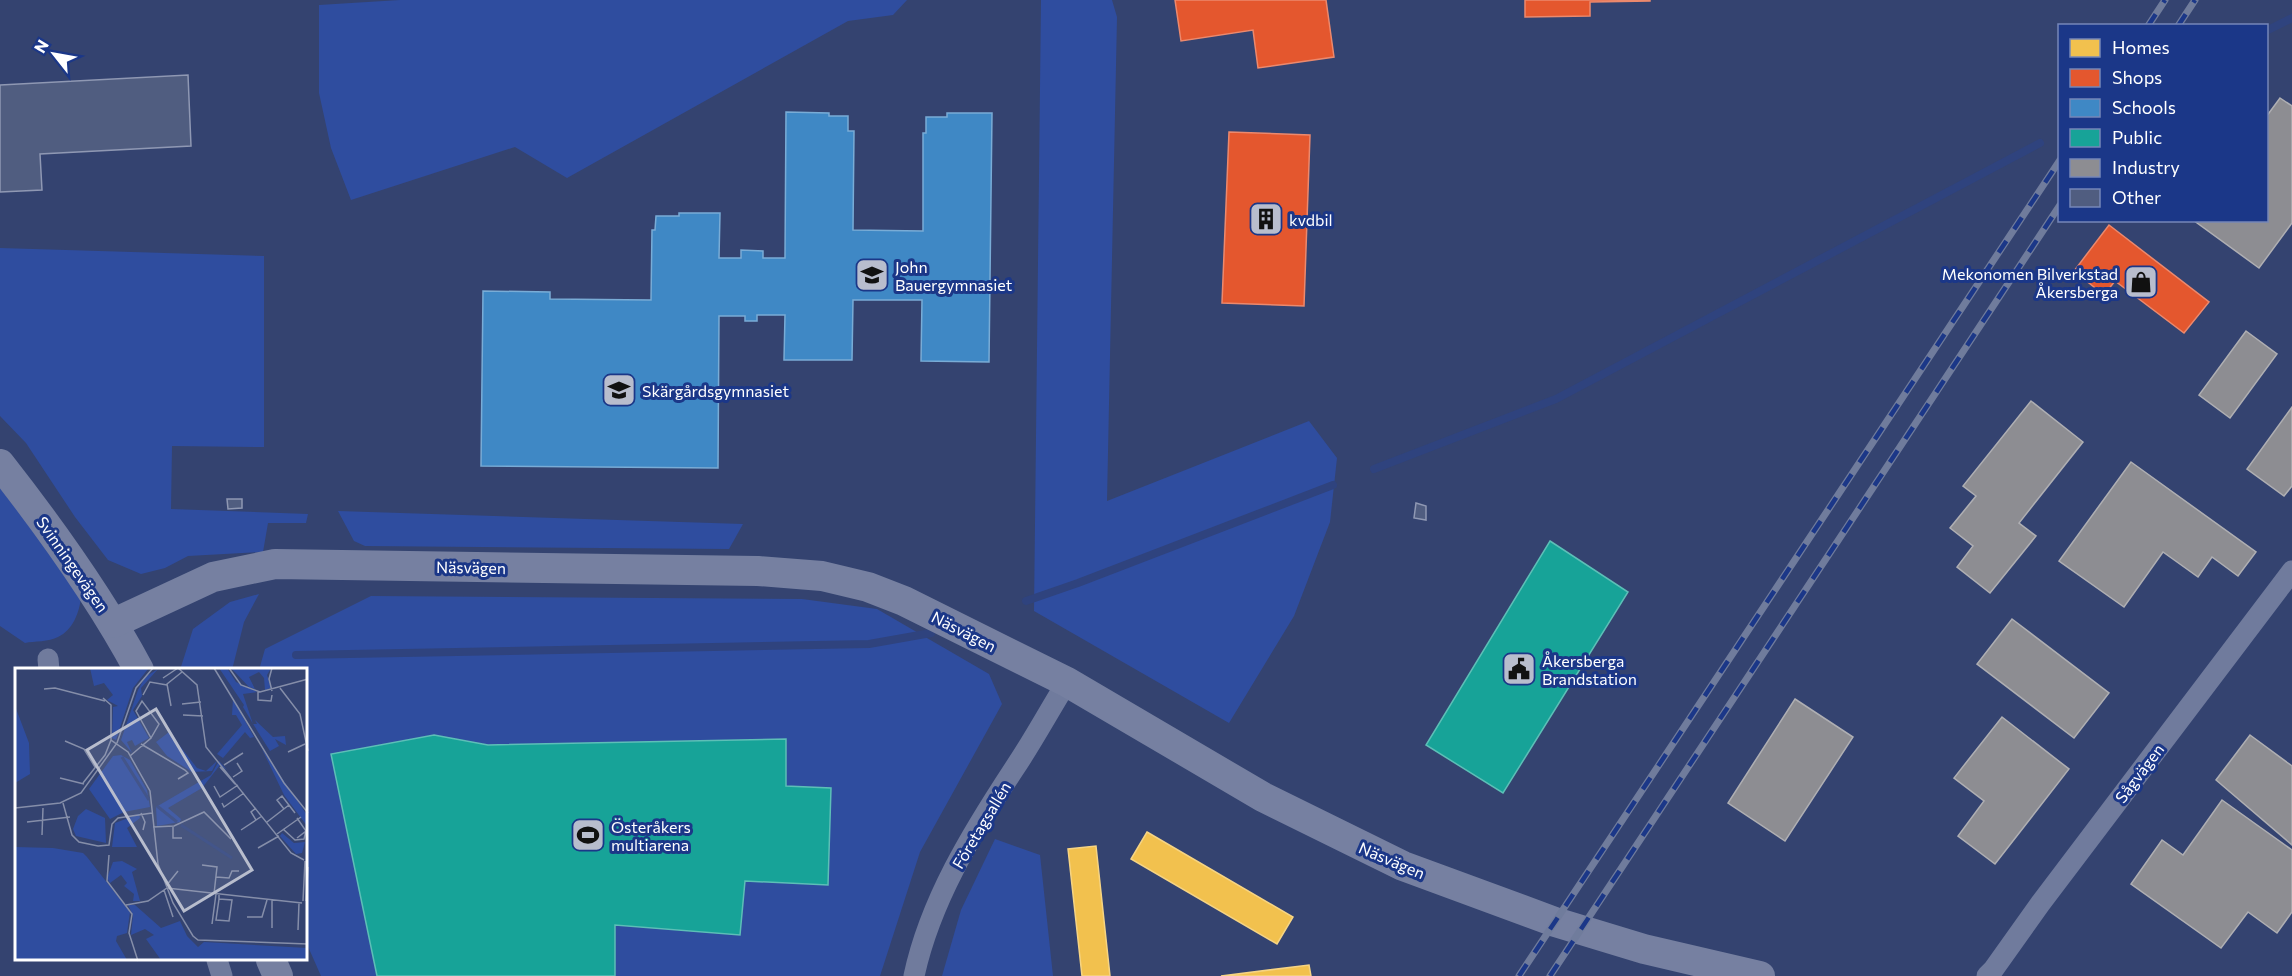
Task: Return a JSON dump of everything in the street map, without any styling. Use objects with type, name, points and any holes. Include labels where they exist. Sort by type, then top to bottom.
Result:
[{"type":"street","name":"Svinningevägen","points":[[0,464],[38,513],[114,623],[138,668]]},
{"type":"street","name":"Näsvägen","points":[[114,623],[213,577],[276,564],[786,572],[834,579],[868,587],[904,601],[1067,682],[1263,797],[1403,866],[1555,922],[1644,949],[1760,976]]},
{"type":"street","name":"Sågvägen","points":[[1986,976],[1993,970],[2046,896],[2292,571]]},
{"type":"street","name":"Företagsallén","points":[[914,976],[949,878],[993,800],[1067,682]]},
{"type":"street","points":[[217,961],[222,976]]},
{"type":"street","points":[[271,961],[278,976]]},
{"type":"shaded area","points":[[400,0],[907,0],[893,15],[848,21],[567,178],[515,147],[351,200],[331,148],[319,93],[319,5]]},
{"type":"shaded area","points":[[1041,0],[1112,0],[1117,17],[1107,501],[1309,421],[1337,458],[1330,522],[1294,616],[1229,723],[1034,611]]},
{"type":"shaded area","points":[[0,248],[264,256],[264,447],[172,446],[171,509],[308,514],[306,523],[268,523],[263,552],[188,556],[165,568],[141,574],[108,560],[75,517],[26,443],[0,416]]},
{"type":"shaded area","points":[[0,488],[54,557],[81,598],[77,615],[71,626],[54,639],[25,643],[0,626]]},
{"type":"shaded area","points":[[338,511],[743,524],[729,549],[365,546],[354,541]]},
{"type":"shaded area","points":[[259,594],[244,622],[232,668],[181,668],[193,629],[230,602]]},
{"type":"shaded area","points":[[371,596],[802,599],[877,609],[989,674],[1002,704],[920,852],[880,976],[321,976],[308,947],[308,668],[260,668],[265,649]]},
{"type":"shaded area","points":[[995,839],[1040,855],[1053,976],[942,976],[961,910]]},
{"type":"building: Homes","points":[[1147,832],[1293,917],[1277,944],[1131,859]]},
{"type":"building: Homes","points":[[1096,846],[1110,976],[1082,976],[1068,849]]},
{"type":"building: Homes","points":[[1309,965],[1311,976],[1221,976]]},
{"type":"building: Shops","points":[[1175,0],[1326,0],[1334,57],[1258,68],[1253,30],[1181,41]]},
{"type":"building: Shops","points":[[1525,0],[1650,1],[1590,2],[1590,16],[1525,17]]},
{"type":"building: Shops","name":"kvdbil","points":[[1229,132],[1310,135],[1304,306],[1222,303]]},
{"type":"building: Shops","points":[[2109,225],[2209,302],[2184,333],[2115,281],[2104,295],[2074,271]]},
{"type":"building: Schools","points":[[786,112],[848,116],[848,131],[854,131],[853,230],[923,231],[923,133],[926,133],[926,117],[947,117],[947,113],[992,113],[989,362],[921,361],[922,300],[853,300],[852,360],[784,360],[785,315],[757,315],[757,321],[745,321],[745,316],[719,316],[718,468],[481,466],[483,291],[550,292],[550,299],[651,300],[652,230],[655,230],[656,216],[679,216],[679,213],[720,213],[719,258],[741,258],[741,250],[763,251],[763,258],[785,258]]},
{"type":"building: Public","name":"Åkersberga Brandstation","points":[[1550,541],[1628,592],[1503,793],[1426,745]]},
{"type":"building: Public","name":"Österåkers multiarena","points":[[434,735],[488,745],[786,739],[786,786],[831,788],[828,885],[745,881],[740,935],[615,925],[615,976],[377,976],[331,754]]},
{"type":"building: Industry","points":[[2280,98],[2292,106],[2292,223],[2259,268],[2196,222],[2268,222],[2268,114]]},
{"type":"building: Industry","points":[[2246,331],[2277,354],[2230,418],[2199,395]]},
{"type":"building: Industry","points":[[2031,401],[2083,442],[2019,523],[2036,536],[1990,593],[1957,567],[1973,546],[1950,528],[1976,496],[1963,486]]},
{"type":"building: Industry","points":[[2292,407],[2292,486],[2284,496],[2247,469]]},
{"type":"building: Industry","points":[[2131,462],[2256,552],[2238,576],[2212,557],[2198,577],[2163,552],[2124,607],[2059,561]]},
{"type":"building: Industry","points":[[2012,619],[2109,693],[2074,738],[1977,664]]},
{"type":"building: Industry","points":[[1795,699],[1853,737],[1785,841],[1728,803]]},
{"type":"building: Industry","points":[[2002,717],[2069,769],[1995,864],[1958,836],[1984,801],[1954,778]]},
{"type":"building: Industry","points":[[2250,735],[2292,766],[2292,845],[2216,780]]},
{"type":"building: Industry","points":[[2222,800],[2292,850],[2292,912],[2277,933],[2248,912],[2221,948],[2131,884],[2162,840],[2183,855]]},
{"type":"building: Other","points":[[188,75],[191,146],[40,154],[42,190],[0,192],[0,85]]},
{"type":"building: Other","points":[[227,499],[242,499],[242,508],[228,509]]},
{"type":"building: Other","points":[[1416,503],[1426,506],[1426,520],[1414,518]]},
{"type":"waterway","points":[[2268,30],[2292,18]]},
{"type":"waterway","points":[[1374,469],[1556,399],[2040,143]]},
{"type":"waterway","points":[[1026,601],[1333,485]]},
{"type":"waterway","points":[[296,655],[869,644],[931,633]]},
{"type":"railway","points":[[2149,24],[2165,0]]},
{"type":"railway","points":[[2179,24],[2195,0]]},
{"type":"railway","points":[[1519,976],[2058,163]]},
{"type":"railway","points":[[1550,976],[2058,208]]},
{"type":"place","name":"kvdbil","points":[[1266,219]]},
{"type":"place","name":"John Bauergymnasiet","points":[[872,275]]},
{"type":"place","name":"Mekonomen Bilverkstad Åkersberga","points":[[2141,282]]},
{"type":"place","name":"Skärgårdsgymnasiet","points":[[619,390]]},
{"type":"place","name":"Åkersberga Brandstation","points":[[1519,669]]},
{"type":"place","name":"Österåkers multiarena","points":[[588,835]]}]
